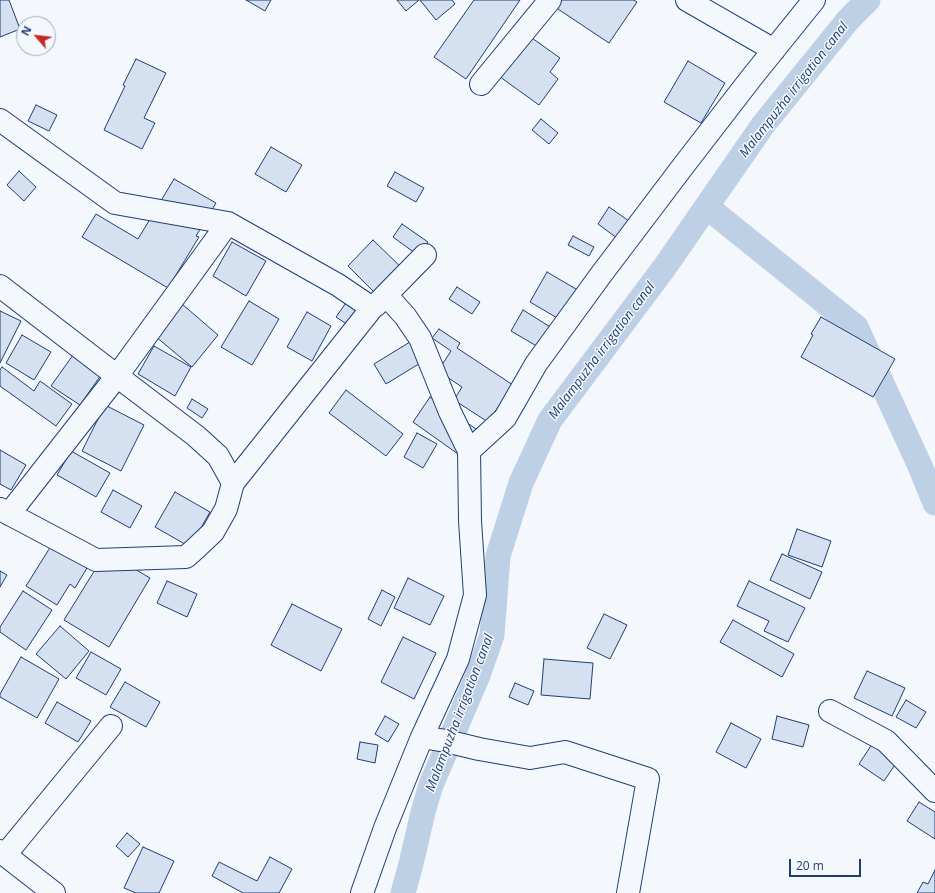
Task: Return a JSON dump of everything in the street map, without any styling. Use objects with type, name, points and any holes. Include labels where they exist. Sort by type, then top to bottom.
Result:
[{"type":"street","points":[[481,84],[550,0]]},
{"type":"street","points":[[687,0],[774,50]]},
{"type":"street","points":[[469,451],[505,418],[536,364],[600,276],[694,152],[814,0]]},
{"type":"street","points":[[0,120],[115,203],[228,223],[338,284],[379,302],[405,316],[420,338],[450,412],[469,451],[470,521],[475,595],[458,659],[422,737],[385,828],[362,893]]},
{"type":"street","points":[[228,223],[117,376],[5,511],[96,560],[186,557],[213,532],[226,509],[233,483],[379,302],[425,255]]},
{"type":"street","points":[[0,286],[196,436],[218,456],[233,483]]},
{"type":"street","points":[[830,711],[886,741],[935,792]]},
{"type":"street","points":[[54,893],[3,853],[111,726]]},
{"type":"street","points":[[422,737],[530,758],[565,752],[648,779],[628,893]]},
{"type":"building","points":[[0,0],[9,0],[16,18],[16,31],[0,37]]},
{"type":"building","points":[[246,0],[271,0],[265,11]]},
{"type":"building","points":[[397,0],[419,0],[406,11]]},
{"type":"building","points":[[420,0],[452,0],[455,4],[436,20]]},
{"type":"building","points":[[474,0],[520,0],[466,79],[434,57]]},
{"type":"building","points":[[560,0],[634,0],[637,2],[609,43],[555,7]]},
{"type":"building","points":[[532,38],[560,58],[550,72],[558,79],[539,105],[496,74],[511,53],[517,58]]},
{"type":"building","points":[[136,59],[166,73],[144,118],[155,123],[142,149],[104,130]]},
{"type":"building","points":[[688,61],[725,83],[701,123],[664,102]]},
{"type":"building","points":[[36,105],[57,115],[49,131],[28,121]]},
{"type":"building","points":[[541,119],[558,133],[549,144],[532,130]]},
{"type":"building","points":[[271,147],[302,165],[286,192],[255,174]]},
{"type":"building","points":[[19,171],[36,187],[24,201],[7,185]]},
{"type":"building","points":[[395,172],[424,188],[416,202],[387,186]]},
{"type":"building","points":[[174,179],[216,203],[196,236],[199,237],[168,288],[82,237],[96,214],[138,239]]},
{"type":"building","points":[[609,207],[629,221],[617,238],[598,224]]},
{"type":"building","points":[[402,224],[428,242],[419,256],[393,237]]},
{"type":"building","points":[[573,236],[594,247],[589,256],[568,245]]},
{"type":"building","points":[[373,240],[404,270],[379,297],[348,266]]},
{"type":"building","points":[[232,242],[266,261],[246,296],[213,276]]},
{"type":"building","points":[[547,272],[581,292],[564,322],[530,302]]},
{"type":"building","points":[[457,287],[480,302],[472,314],[449,299]]},
{"type":"building","points":[[348,300],[363,310],[351,327],[336,317]]},
{"type":"building","points":[[249,301],[279,319],[252,365],[221,347]]},
{"type":"building","points":[[182,304],[218,335],[192,367],[155,336]]},
{"type":"building","points":[[523,310],[552,328],[540,348],[511,331]]},
{"type":"building","points":[[0,311],[21,321],[0,363]]},
{"type":"building","points":[[307,312],[331,326],[312,361],[287,347]]},
{"type":"building","points":[[821,317],[895,359],[873,397],[801,357],[813,335],[811,334]]},
{"type":"building","points":[[439,329],[460,343],[457,348],[513,385],[488,422],[454,400],[462,387],[438,371],[451,351],[432,338]]},
{"type":"building","points":[[22,335],[51,352],[34,380],[6,363]]},
{"type":"building","points":[[410,342],[422,362],[386,384],[374,364]]},
{"type":"building","points":[[154,346],[191,367],[175,396],[138,374]]},
{"type":"building","points":[[73,355],[101,375],[80,405],[51,386]]},
{"type":"building","points":[[2,367],[34,391],[40,381],[72,404],[56,426],[0,386],[0,370]]},
{"type":"building","points":[[346,390],[403,434],[386,456],[329,413]]},
{"type":"building","points":[[430,397],[476,429],[458,454],[413,422]]},
{"type":"building","points":[[192,399],[208,409],[202,418],[187,408]]},
{"type":"building","points":[[105,405],[144,425],[121,471],[82,451]]},
{"type":"building","points":[[417,433],[437,444],[423,468],[404,457]]},
{"type":"building","points":[[0,450],[26,465],[11,490],[0,484]]},
{"type":"building","points":[[71,451],[110,473],[96,497],[57,475]]},
{"type":"building","points":[[113,490],[142,506],[130,528],[101,512]]},
{"type":"building","points":[[175,492],[210,512],[190,547],[155,527]]},
{"type":"building","points":[[797,529],[831,541],[822,567],[788,555]]},
{"type":"building","points":[[51,546],[87,568],[75,588],[70,584],[57,605],[26,586]]},
{"type":"building","points":[[106,552],[150,578],[109,647],[64,620]]},
{"type":"building","points":[[782,554],[822,572],[810,599],[770,580]]},
{"type":"building","points":[[0,571],[7,575],[0,587]]},
{"type":"building","points":[[408,578],[444,596],[430,625],[394,608]]},
{"type":"building","points":[[167,581],[197,594],[187,617],[157,603]]},
{"type":"building","points":[[749,581],[805,608],[788,642],[764,631],[769,621],[737,606]]},
{"type":"building","points":[[382,590],[395,597],[381,626],[368,619]]},
{"type":"building","points":[[23,591],[52,610],[26,650],[0,632],[0,627]]},
{"type":"building","points":[[292,604],[342,629],[321,671],[271,645]]},
{"type":"building","points":[[604,614],[627,625],[610,659],[587,648]]},
{"type":"building","points":[[733,620],[794,654],[782,677],[720,642]]},
{"type":"building","points":[[60,626],[89,651],[66,679],[36,654]]},
{"type":"building","points":[[403,637],[436,653],[414,699],[381,682]]},
{"type":"building","points":[[91,652],[121,669],[106,695],[76,678]]},
{"type":"building","points":[[21,657],[59,679],[37,718],[0,697],[0,694]]},
{"type":"building","points":[[544,659],[593,663],[590,699],[541,695]]},
{"type":"building","points":[[867,671],[905,688],[892,716],[854,698]]},
{"type":"building","points":[[125,682],[160,702],[146,727],[110,707]]},
{"type":"building","points":[[515,683],[534,691],[528,705],[509,697]]},
{"type":"building","points":[[906,700],[926,712],[916,728],[896,717]]},
{"type":"building","points":[[57,702],[91,721],[78,742],[45,723]]},
{"type":"building","points":[[385,716],[399,724],[388,742],[375,734]]},
{"type":"building","points":[[777,716],[809,725],[803,747],[772,739]]},
{"type":"building","points":[[731,723],[761,739],[746,768],[716,752]]},
{"type":"building","points":[[878,735],[903,753],[884,781],[859,764]]},
{"type":"building","points":[[360,742],[378,745],[375,763],[357,759]]},
{"type":"building","points":[[919,802],[935,812],[935,839],[907,821]]},
{"type":"building","points":[[127,833],[140,844],[128,857],[116,846]]},
{"type":"building","points":[[143,847],[174,861],[159,893],[136,893],[124,888]]},
{"type":"building","points":[[270,857],[292,869],[279,893],[243,893],[212,876],[219,862],[257,881]]},
{"type":"building","points":[[935,870],[935,893],[917,893],[923,882],[928,884]]},
{"type":"waterway","name":"Malampuzha irrigation canal","points":[[403,893],[431,785],[478,675],[492,635],[498,556],[521,483],[550,420],[664,268],[763,125],[848,20],[868,0]]},
{"type":"waterway","points":[[707,207],[856,327],[920,466],[935,503]]}]
